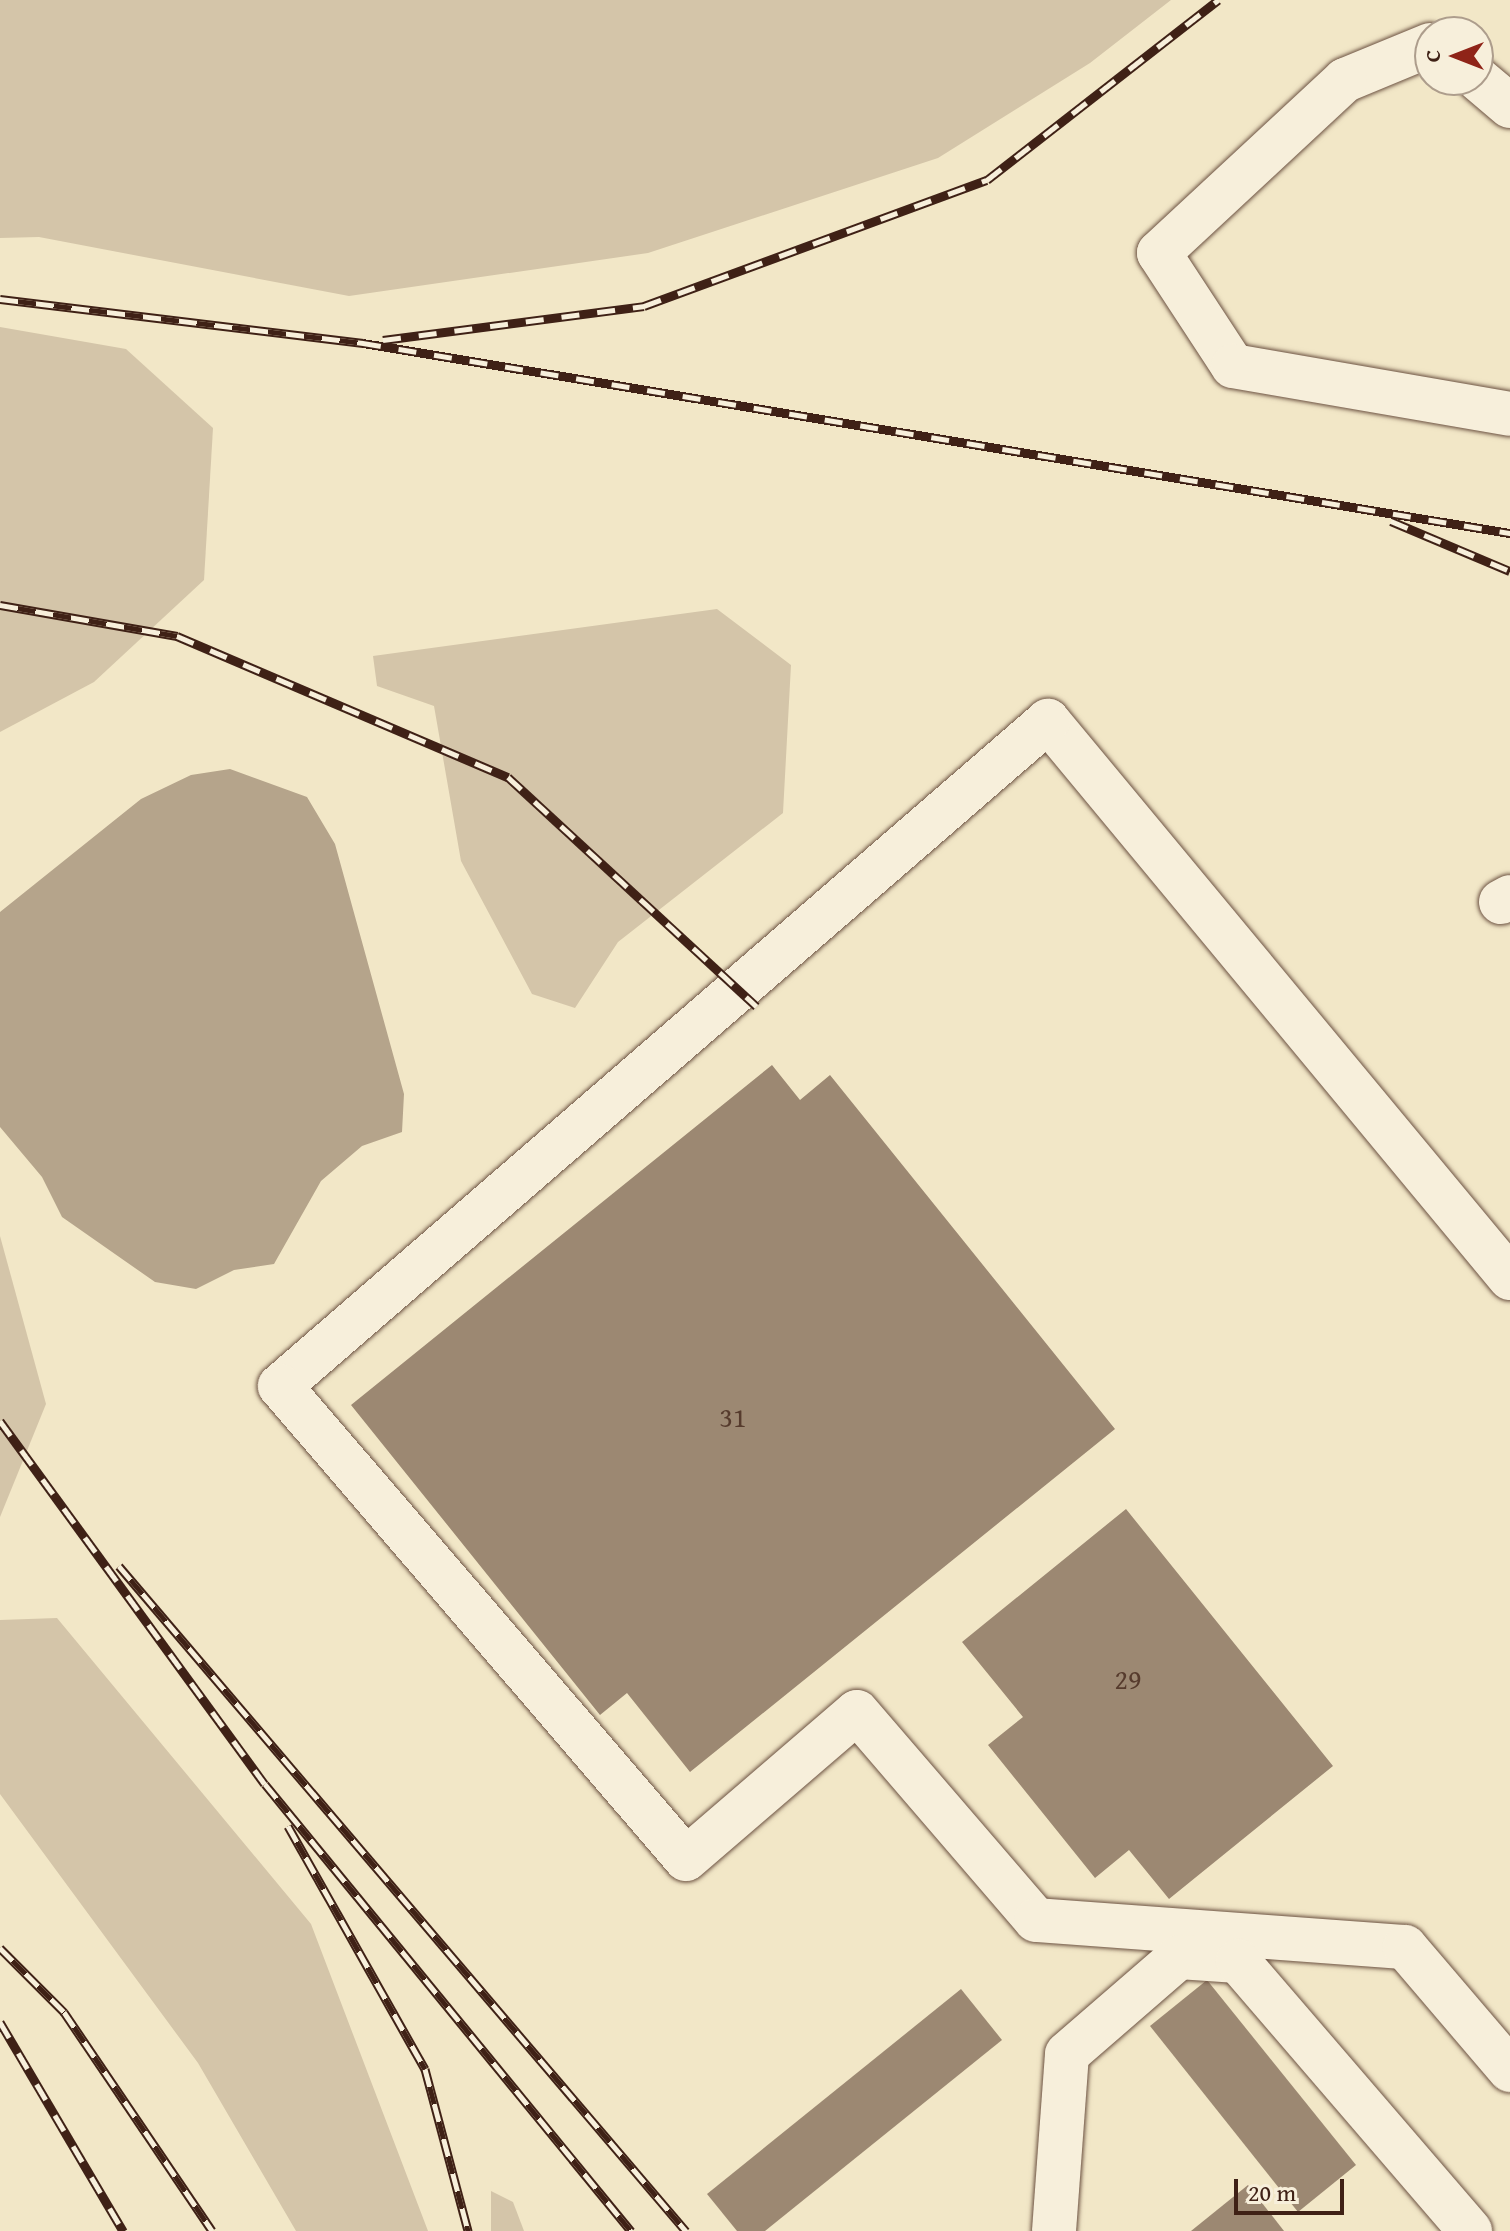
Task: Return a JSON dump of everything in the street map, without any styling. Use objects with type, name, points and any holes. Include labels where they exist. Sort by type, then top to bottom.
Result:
[{"type":"lane","points":[[1414,52],[1345,80],[1159,253],[1233,366],[1510,414]]},
{"type":"lane","points":[[1494,92],[1510,106]]},
{"type":"lane","points":[[1510,1278],[1048,721],[280,1386],[686,1859],[857,1712],[1036,1920],[1405,1947],[1510,2070]]},
{"type":"lane","points":[[1054,2231],[1067,2054],[1179,1957],[1238,1961],[1470,2231]]},
{"type":"shaded area","points":[[0,0],[1171,0],[1090,63],[938,158],[648,253],[349,296],[39,237],[0,238]]},
{"type":"shaded area","points":[[0,327],[126,349],[213,428],[204,580],[94,682],[0,732]]},
{"type":"shaded area","points":[[717,609],[791,665],[783,813],[618,942],[575,1008],[532,994],[461,861],[434,706],[377,686],[373,656]]},
{"type":"shaded area","points":[[230,769],[307,797],[335,844],[404,1094],[402,1132],[362,1146],[321,1181],[274,1264],[234,1270],[196,1289],[155,1282],[62,1217],[42,1177],[0,1127],[0,912],[141,799],[191,775]]},
{"type":"shaded area","points":[[0,1236],[46,1404],[0,1517]]},
{"type":"shaded area","points":[[57,1618],[311,1924],[428,2231],[296,2231],[198,2063],[0,1794],[0,1620]]},
{"type":"shaded area","points":[[491,2191],[513,2202],[524,2231],[491,2231]]},
{"type":"building","points":[[772,1065],[800,1100],[830,1075],[1115,1429],[690,1772],[627,1693],[600,1715],[351,1405]]},
{"type":"building","points":[[1126,1509],[1333,1766],[1169,1899],[1129,1850],[1095,1878],[988,1745],[1023,1717],[962,1642]]},
{"type":"building","points":[[1207,1980],[1356,2165],[1298,2212],[1150,2026]]},
{"type":"building","points":[[961,1989],[1002,2040],[765,2231],[737,2231],[707,2194]]},
{"type":"building","points":[[1248,2185],[1284,2231],[1191,2231]]},
{"type":"railway","points":[[383,340],[644,306],[987,180],[1218,0]]},
{"type":"railway","points":[[0,299],[363,343],[1510,533]]},
{"type":"railway","points":[[1391,521],[1510,571]]},
{"type":"railway","points":[[0,605],[177,636],[508,777],[756,1006]]},
{"type":"railway","points":[[0,1421],[265,1784],[631,2231]]},
{"type":"railway","points":[[119,1566],[686,2231]]},
{"type":"railway","points":[[288,1826],[425,2069],[468,2231]]},
{"type":"railway","points":[[0,1948],[64,2012],[212,2231]]},
{"type":"railway","points":[[0,2022],[123,2231]]}]
